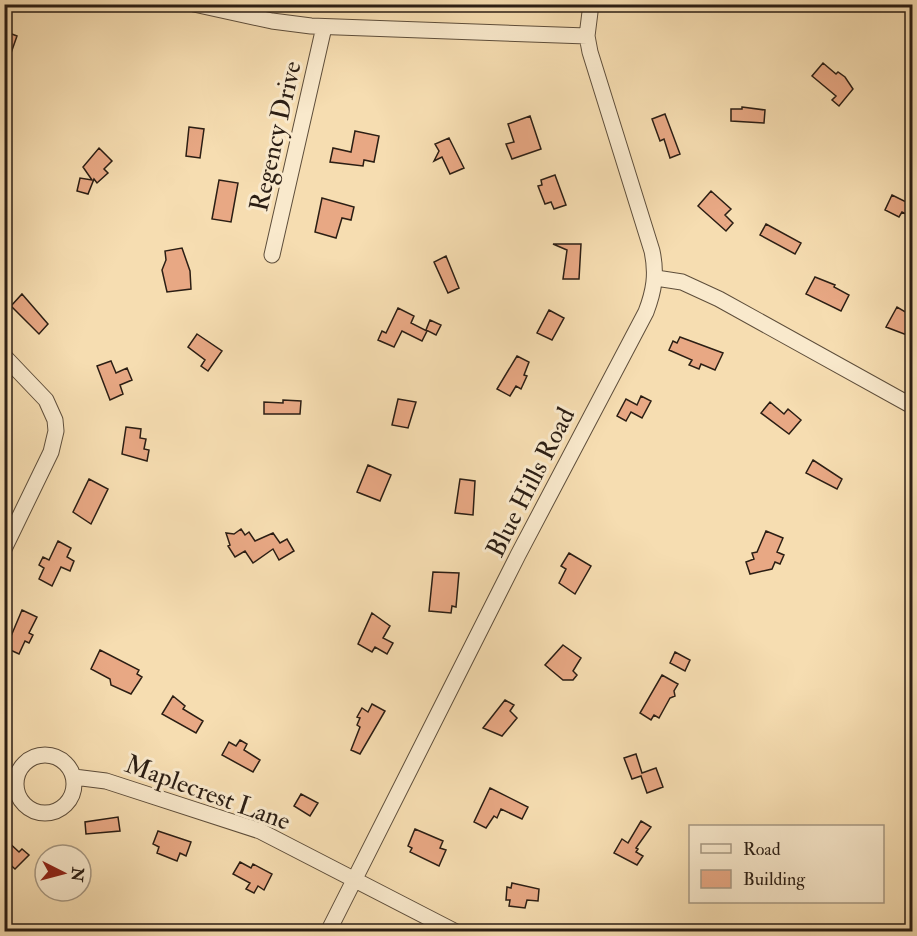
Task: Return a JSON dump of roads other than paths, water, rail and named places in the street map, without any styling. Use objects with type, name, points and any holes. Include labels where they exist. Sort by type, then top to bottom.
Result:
[{"type":"street","points":[[194,4],[272,21],[324,27],[587,36],[591,4]]},
{"type":"street","name":"Regency Drive","points":[[272,255],[324,27]]},
{"type":"street","name":"Blue Hills Road","points":[[328,932],[518,555],[645,312],[656,278],[646,228],[608,112],[587,36]]},
{"type":"street","points":[[656,278],[682,282],[718,299],[912,406]]},
{"type":"street","points":[[4,356],[46,400],[55,420],[56,431],[51,452],[4,549]]},
{"type":"street","name":"Maplecrest Lane","points":[[74,777],[106,781],[260,831],[456,932]]}]
